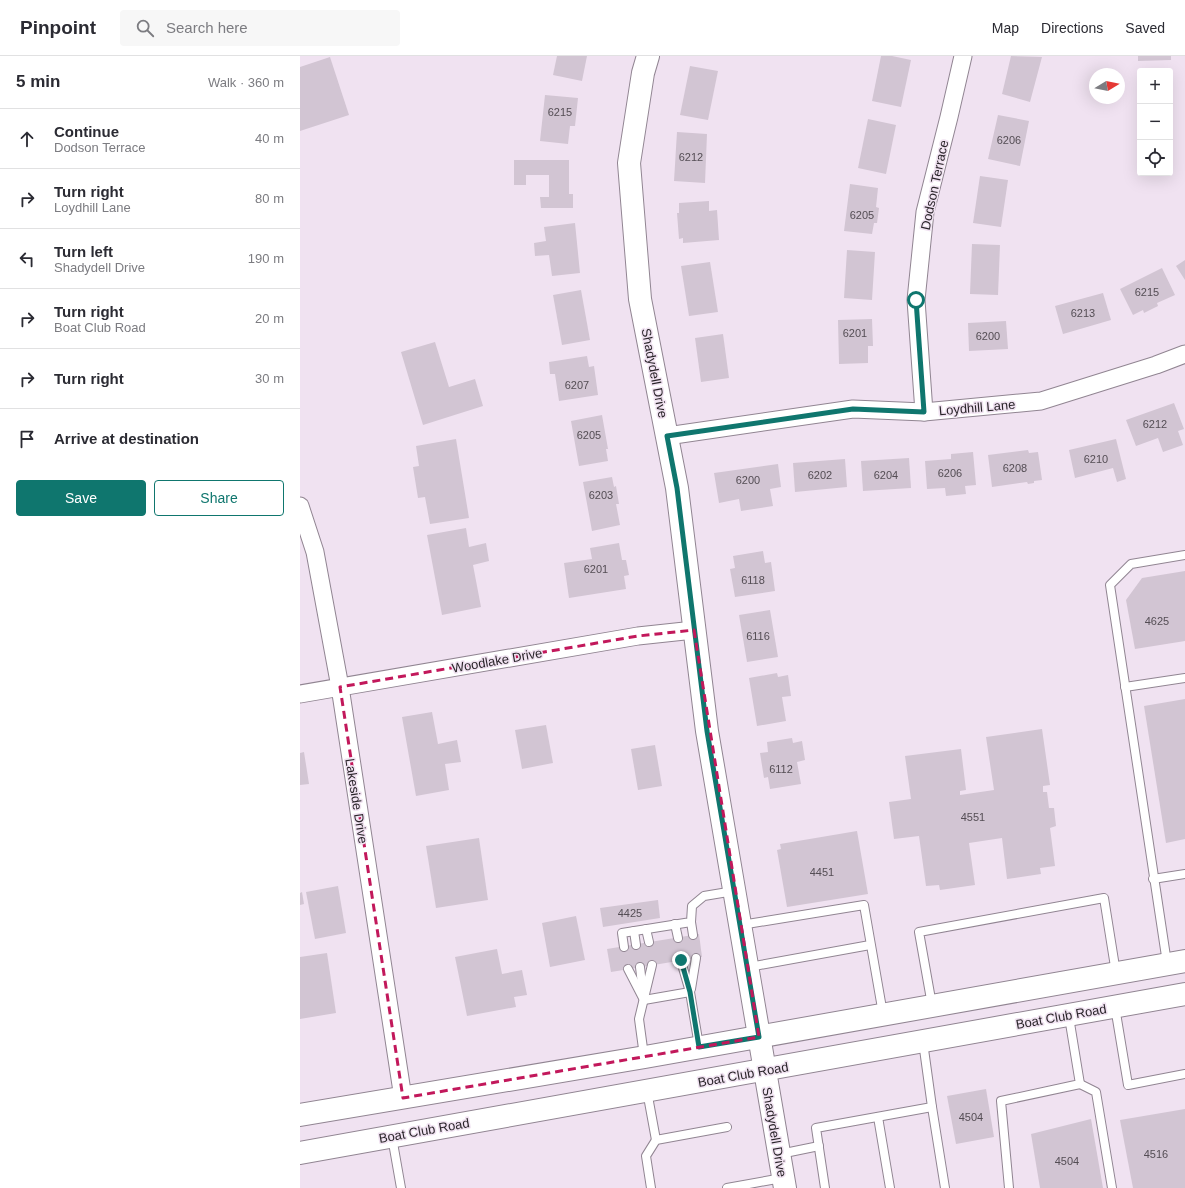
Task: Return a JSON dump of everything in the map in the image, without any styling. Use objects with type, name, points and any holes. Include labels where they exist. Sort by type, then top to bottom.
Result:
[{"type":"main road","name":"Shadydell Drive","points":[[648,56],[643,73],[629,163],[640,299],[677,488],[707,731],[784,1183]]},
{"type":"main road","points":[[300,1116],[759,1037],[1176,962]]},
{"type":"main road","name":"Boat Club Road","points":[[300,1153],[1185,994]]},
{"type":"street","name":"Dodson Terrace","points":[[924,412],[916,300],[925,212],[963,56]]},
{"type":"street","name":"Loydhill Lane","points":[[667,436],[853,409],[924,412],[1041,401],[1156,365],[1185,354]]},
{"type":"street","name":"Lakeside Drive","points":[[300,506],[314,552],[340,687],[403,1098]]},
{"type":"street","name":"Woodlake Drive","points":[[300,694],[638,636],[694,630]]},
{"type":"lane","points":[[1176,962],[1153,879],[1110,585],[1130,564],[1185,555]]},
{"type":"lane","points":[[1125,687],[1185,678]]},
{"type":"lane","points":[[1153,879],[1185,874]]},
{"type":"lane","points":[[693,935],[691,922],[692,906],[704,896],[734,891]]},
{"type":"lane","points":[[932,1006],[919,932],[1104,898],[1116,973]]},
{"type":"lane","points":[[740,925],[864,905],[883,1015]]},
{"type":"lane","points":[[624,946],[622,933],[691,922]]},
{"type":"lane","points":[[675,924],[678,938]]},
{"type":"lane","points":[[646,929],[648,942]]},
{"type":"lane","points":[[634,931],[636,945]]},
{"type":"lane","points":[[748,967],[870,945]]},
{"type":"lane","points":[[690,992],[696,958]]},
{"type":"lane","points":[[681,960],[690,992],[699,1047]]},
{"type":"lane","points":[[644,1057],[639,1019],[652,965]]},
{"type":"lane","points":[[640,967],[644,1000]]},
{"type":"lane","points":[[628,969],[644,1000]]},
{"type":"lane","points":[[644,1000],[690,992]]},
{"type":"lane","points":[[1115,1007],[1128,1085],[1185,1074]]},
{"type":"lane","points":[[1069,1016],[1080,1084]]},
{"type":"lane","points":[[923,1041],[945,1188]]},
{"type":"lane","points":[[1010,1188],[1001,1101],[1080,1084],[1096,1092],[1112,1188]]},
{"type":"lane","points":[[647,1091],[656,1140],[646,1156],[651,1188]]},
{"type":"lane","points":[[825,1188],[816,1128],[932,1107]]},
{"type":"lane","points":[[878,1117],[890,1188]]},
{"type":"lane","points":[[656,1140],[727,1128]]},
{"type":"lane","points":[[392,1136],[401,1188]]},
{"type":"lane","points":[[779,1154],[819,1146]]},
{"type":"lane","points":[[727,1188],[784,1183]]},
{"type":"highlighted area","points":[[694,630],[759,1037],[403,1098],[340,687],[638,636]]},
{"type":"building","points":[[557,56],[587,56],[582,81],[553,75]]},
{"type":"building","points":[[881,56],[892,56],[911,60],[901,107],[872,101]]},
{"type":"building","points":[[1011,56],[1042,57],[1030,102],[1002,94]]},
{"type":"building","points":[[1138,56],[1171,56],[1171,60],[1138,61]]},
{"type":"building","points":[[330,57],[349,115],[300,131],[300,67]]},
{"type":"building","points":[[690,66],[718,71],[708,120],[680,115]]},
{"type":"building","points":[[545,95],[578,98],[575,126],[570,126],[568,144],[540,141]]},
{"type":"building","points":[[998,115],[1029,121],[1020,166],[988,159]]},
{"type":"building","points":[[868,119],[896,125],[886,174],[858,168]]},
{"type":"building","points":[[677,132],[707,134],[705,183],[674,181]]},
{"type":"building","points":[[514,160],[569,160],[569,194],[573,194],[573,208],[541,208],[540,197],[549,197],[549,175],[526,175],[526,185],[514,185]]},
{"type":"building","points":[[980,176],[1008,180],[1001,227],[973,223]]},
{"type":"building","points":[[850,184],[878,188],[876,207],[879,208],[877,223],[874,223],[872,234],[844,231]]},
{"type":"building","points":[[709,201],[709,211],[717,210],[719,240],[683,243],[683,238],[679,239],[677,213],[679,213],[679,203]]},
{"type":"building","points":[[575,223],[580,273],[552,276],[549,255],[535,256],[534,243],[546,241],[544,227]]},
{"type":"building","points":[[972,244],[1000,245],[998,295],[970,294]]},
{"type":"building","points":[[847,250],[875,252],[872,300],[844,298]]},
{"type":"building","points":[[1185,260],[1185,280],[1176,266]]},
{"type":"building","points":[[710,262],[718,312],[689,316],[681,266]]},
{"type":"building","points":[[1162,268],[1175,295],[1157,303],[1158,306],[1144,313],[1143,310],[1133,315],[1120,289]]},
{"type":"building","points":[[581,290],[590,340],[562,345],[553,295]]},
{"type":"building","points":[[1103,293],[1111,320],[1063,334],[1055,306]]},
{"type":"building","points":[[872,319],[873,346],[868,346],[868,363],[839,364],[838,320]]},
{"type":"building","points":[[1006,321],[1008,349],[969,351],[968,323]]},
{"type":"building","points":[[723,334],[729,378],[701,382],[695,338]]},
{"type":"building","points":[[435,342],[449,387],[475,379],[483,406],[423,425],[401,352]]},
{"type":"building","points":[[587,356],[589,367],[594,366],[598,395],[559,401],[555,374],[550,374],[549,362]]},
{"type":"building","points":[[1174,403],[1184,429],[1178,431],[1183,445],[1163,452],[1158,438],[1136,446],[1126,420]]},
{"type":"building","points":[[602,415],[608,449],[606,449],[608,461],[579,466],[571,421]]},
{"type":"building","points":[[456,439],[469,518],[430,524],[425,497],[418,498],[413,467],[419,466],[416,446]]},
{"type":"building","points":[[1116,439],[1126,479],[1117,482],[1113,468],[1075,478],[1069,450]]},
{"type":"building","points":[[1028,450],[1029,453],[1038,452],[1042,480],[1034,481],[1034,483],[1028,484],[1027,482],[992,487],[988,455]]},
{"type":"building","points":[[973,452],[976,485],[965,486],[966,494],[946,496],[945,488],[927,489],[925,461],[951,459],[951,454]]},
{"type":"building","points":[[909,458],[911,488],[863,491],[861,461]]},
{"type":"building","points":[[845,459],[847,487],[795,492],[793,463]]},
{"type":"building","points":[[778,464],[781,487],[770,489],[773,506],[741,511],[739,499],[719,503],[714,473]]},
{"type":"building","points":[[612,477],[614,487],[616,486],[619,504],[616,504],[620,525],[592,531],[583,482]]},
{"type":"building","points":[[466,528],[469,547],[486,543],[489,561],[473,565],[481,607],[442,615],[427,535]]},
{"type":"building","points":[[619,543],[622,560],[626,560],[629,575],[624,576],[626,589],[569,598],[564,563],[592,559],[590,548]]},
{"type":"building","points":[[763,551],[765,563],[771,562],[775,591],[735,597],[730,569],[735,568],[733,556]]},
{"type":"building","points":[[1185,571],[1185,641],[1135,649],[1126,600],[1142,578]]},
{"type":"building","points":[[770,610],[778,657],[747,662],[739,615]]},
{"type":"building","points":[[777,673],[778,677],[788,675],[791,696],[782,697],[786,721],[757,726],[749,678]]},
{"type":"building","points":[[1185,699],[1185,839],[1166,843],[1144,706]]},
{"type":"building","points":[[432,712],[438,744],[457,740],[461,762],[445,764],[449,790],[416,796],[402,717]]},
{"type":"building","points":[[546,725],[553,763],[522,769],[515,730]]},
{"type":"building","points":[[1042,729],[1050,785],[1043,786],[1043,792],[1047,792],[1049,808],[1054,808],[1056,826],[1050,828],[1055,866],[1040,868],[1041,874],[1007,879],[1002,838],[969,843],[975,885],[940,890],[939,885],[926,886],[919,836],[894,839],[889,802],[911,799],[905,756],[961,749],[966,790],[960,791],[960,795],[994,790],[986,737]]},
{"type":"building","points":[[792,738],[793,743],[802,741],[805,760],[797,762],[801,784],[770,789],[768,777],[764,778],[760,753],[768,752],[767,742]]},
{"type":"building","points":[[655,745],[662,786],[638,790],[631,749]]},
{"type":"building","points":[[304,752],[309,784],[300,785],[300,753]]},
{"type":"building","points":[[857,831],[868,894],[787,907],[777,850],[781,849],[780,844]]},
{"type":"building","points":[[479,838],[488,900],[436,908],[426,846]]},
{"type":"building","points":[[338,886],[346,933],[315,939],[306,892]]},
{"type":"building","points":[[302,892],[304,904],[300,905],[300,893]]},
{"type":"building","points":[[658,900],[660,918],[603,927],[600,908]]},
{"type":"building","points":[[576,916],[585,960],[550,967],[542,923]]},
{"type":"building","points":[[699,934],[702,957],[611,972],[607,949]]},
{"type":"building","points":[[497,949],[502,974],[522,970],[527,995],[514,997],[516,1007],[467,1016],[455,957]]},
{"type":"building","points":[[327,953],[336,1013],[300,1019],[300,957]]},
{"type":"building","points":[[986,1089],[994,1137],[956,1144],[947,1096]]},
{"type":"building","points":[[1185,1109],[1185,1188],[1133,1188],[1120,1120]]},
{"type":"building","points":[[1091,1119],[1103,1188],[1040,1188],[1031,1134]]},
{"type":"route","points":[[681,960],[690,992],[699,1047],[759,1037],[707,731],[677,488],[667,436],[853,409],[924,412],[916,300]]}]
